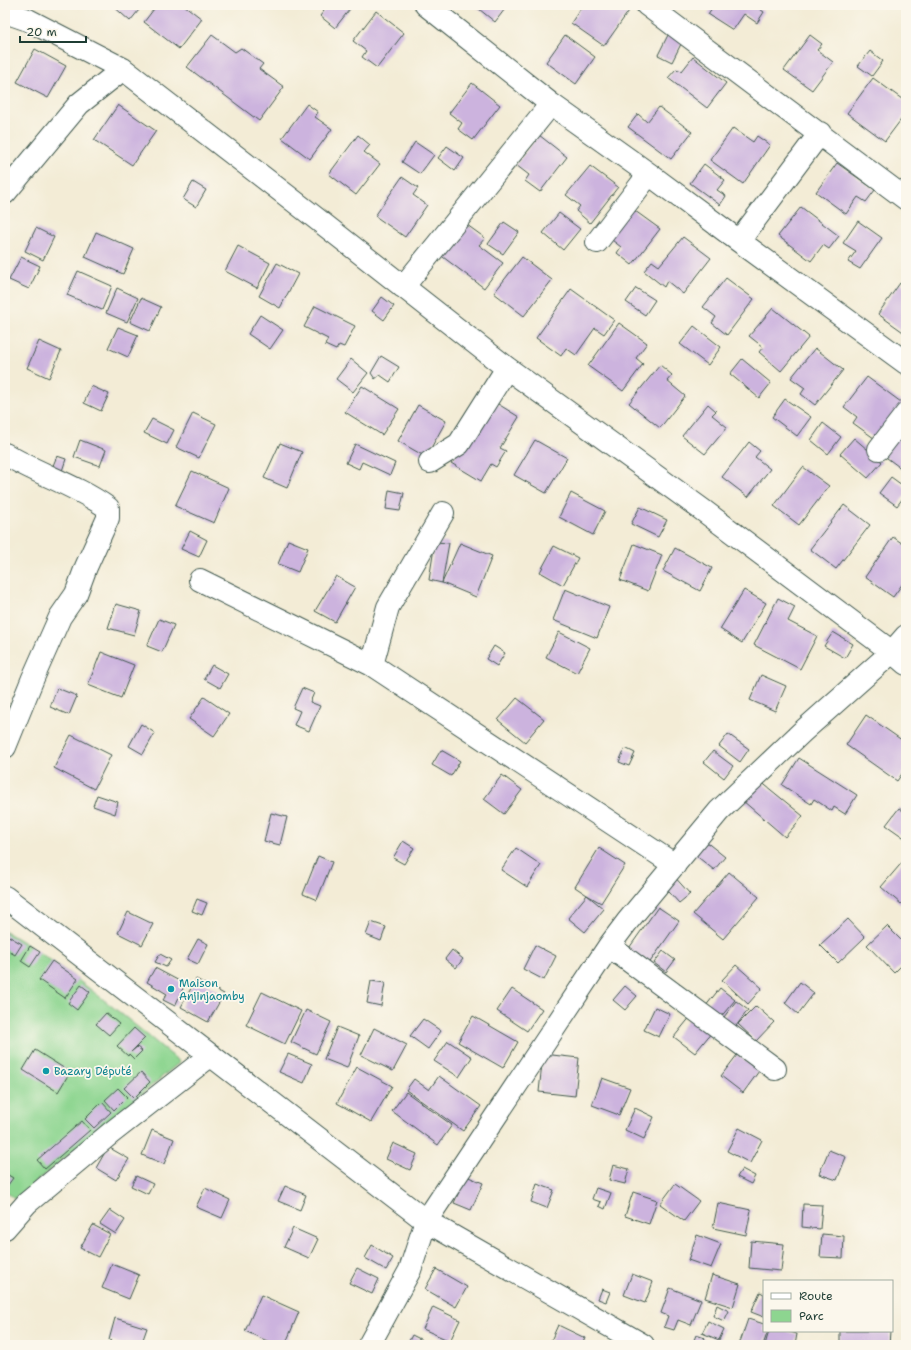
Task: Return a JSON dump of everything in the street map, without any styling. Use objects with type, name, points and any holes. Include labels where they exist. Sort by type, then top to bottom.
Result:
[{"type":"street","points":[[426,5],[551,104],[649,174],[738,241],[906,363]]},
{"type":"street","points":[[646,5],[820,133],[906,199]]},
{"type":"street","points":[[5,12],[28,20],[123,69],[507,368],[704,511],[901,651],[802,732],[719,812],[608,946],[426,1221],[410,1270],[369,1345]]},
{"type":"street","points":[[5,193],[79,104],[123,69]]},
{"type":"street","points":[[403,287],[551,104]]},
{"type":"street","points":[[738,241],[820,133]]},
{"type":"street","points":[[597,242],[649,174]]},
{"type":"street","points":[[430,462],[459,444],[507,368]]},
{"type":"street","points":[[879,449],[906,414]]},
{"type":"street","points":[[5,454],[23,465],[91,496],[108,508],[108,518],[86,567],[76,594],[60,617],[5,747]]},
{"type":"street","points":[[372,664],[388,607],[443,514]]},
{"type":"street","points":[[200,580],[372,664],[674,865]]},
{"type":"street","points":[[5,897],[426,1221],[643,1345]]},
{"type":"street","points":[[608,946],[775,1069]]},
{"type":"street","points":[[5,1228],[27,1203],[111,1133],[211,1055]]},
{"type":"green space","points":[[5,931],[51,960],[73,976],[180,1062],[15,1199],[5,1191]]},
{"type":"building","points":[[112,5],[143,5],[130,21]]},
{"type":"building","points":[[157,5],[184,5],[202,19],[179,49],[144,22]]},
{"type":"building","points":[[317,5],[353,5],[335,28],[320,16],[324,11]]},
{"type":"building","points":[[474,5],[508,5],[495,22]]},
{"type":"building","points":[[583,5],[626,5],[631,8],[604,46],[571,23]]},
{"type":"building","points":[[714,5],[754,5],[764,12],[757,23],[744,14],[733,30],[708,14]]},
{"type":"building","points":[[376,11],[404,33],[377,68],[362,57],[366,51],[353,41]]},
{"type":"building","points":[[670,31],[684,38],[672,62],[658,55]]},
{"type":"building","points":[[212,35],[235,52],[241,48],[263,64],[259,69],[284,87],[259,121],[187,67]]},
{"type":"building","points":[[565,35],[595,57],[576,84],[546,62]]},
{"type":"building","points":[[810,35],[822,44],[817,50],[833,62],[812,90],[784,70]]},
{"type":"building","points":[[35,49],[66,66],[48,98],[17,82]]},
{"type":"building","points":[[870,51],[883,61],[872,76],[858,66]]},
{"type":"building","points":[[693,57],[726,83],[707,108],[668,78],[676,69],[682,71]]},
{"type":"building","points":[[5,67],[10,69],[5,82]]},
{"type":"building","points":[[873,78],[906,102],[906,113],[885,141],[847,113]]},
{"type":"building","points":[[472,83],[500,105],[473,140],[458,129],[462,123],[449,113]]},
{"type":"building","points":[[307,104],[318,112],[315,117],[332,129],[310,159],[282,138]]},
{"type":"building","points":[[118,105],[156,131],[132,165],[94,140]]},
{"type":"building","points":[[659,107],[692,132],[671,159],[628,127],[638,114],[647,122]]},
{"type":"building","points":[[733,128],[753,142],[757,136],[770,145],[743,184],[710,160]]},
{"type":"building","points":[[358,135],[370,145],[364,152],[380,164],[356,195],[329,174]]},
{"type":"building","points":[[539,135],[567,157],[540,192],[525,181],[529,175],[516,165]]},
{"type":"building","points":[[415,142],[434,155],[420,174],[402,162]]},
{"type":"building","points":[[447,146],[464,158],[455,171],[438,158]]},
{"type":"building","points":[[837,163],[875,190],[866,202],[858,197],[846,214],[816,192]]},
{"type":"building","points":[[704,164],[725,180],[717,190],[726,196],[720,205],[690,183]]},
{"type":"building","points":[[590,166],[618,187],[590,223],[576,211],[580,206],[566,195]]},
{"type":"building","points":[[402,177],[418,188],[413,195],[427,205],[405,237],[375,216]]},
{"type":"building","points":[[193,182],[206,190],[196,207],[183,199]]},
{"type":"building","points":[[801,207],[839,236],[829,249],[823,245],[811,261],[778,236]]},
{"type":"building","points":[[631,208],[660,229],[632,265],[617,253],[621,247],[608,237]]},
{"type":"building","points":[[559,213],[580,229],[563,250],[543,233]]},
{"type":"building","points":[[858,221],[882,238],[860,269],[848,262],[856,251],[843,243]]},
{"type":"building","points":[[463,222],[485,238],[479,245],[503,263],[484,288],[439,254]]},
{"type":"building","points":[[504,222],[519,232],[503,254],[488,244]]},
{"type":"building","points":[[36,228],[54,237],[43,260],[25,251]]},
{"type":"building","points":[[96,232],[134,249],[123,274],[85,257]]},
{"type":"building","points":[[683,237],[711,258],[683,294],[667,281],[664,287],[644,271],[652,261],[659,266]]},
{"type":"building","points":[[238,246],[270,263],[257,288],[225,271]]},
{"type":"building","points":[[21,257],[40,266],[29,289],[9,280]]},
{"type":"building","points":[[522,257],[552,280],[524,316],[494,293]]},
{"type":"building","points":[[277,263],[298,274],[280,308],[259,296]]},
{"type":"building","points":[[78,271],[112,286],[102,310],[67,295]]},
{"type":"building","points":[[726,278],[754,299],[727,335],[712,323],[716,317],[703,307]]},
{"type":"building","points":[[900,283],[906,287],[906,334],[878,314]]},
{"type":"building","points":[[117,288],[138,298],[127,322],[106,313]]},
{"type":"building","points":[[636,288],[655,300],[645,315],[626,302]]},
{"type":"building","points":[[571,289],[614,320],[604,334],[595,328],[576,355],[566,348],[561,356],[536,338]]},
{"type":"building","points":[[382,297],[394,306],[384,320],[372,311]]},
{"type":"building","points":[[141,298],[161,307],[150,331],[130,322]]},
{"type":"building","points":[[315,306],[355,326],[344,347],[339,345],[336,350],[325,345],[328,339],[304,327]]},
{"type":"building","points":[[773,308],[809,337],[781,371],[759,352],[763,347],[749,336]]},
{"type":"building","points":[[260,315],[283,330],[270,349],[248,334]]},
{"type":"building","points":[[619,323],[647,343],[636,358],[643,364],[623,391],[588,366]]},
{"type":"building","points":[[694,326],[721,347],[708,365],[680,344]]},
{"type":"building","points":[[118,327],[138,335],[128,357],[108,348]]},
{"type":"building","points":[[39,341],[61,351],[49,378],[27,368]]},
{"type":"building","points":[[815,348],[843,370],[815,405],[801,394],[805,388],[791,378]]},
{"type":"building","points":[[381,356],[399,367],[390,382],[380,375],[375,379],[371,373]]},
{"type":"building","points":[[351,359],[368,373],[353,392],[336,379]]},
{"type":"building","points":[[742,359],[771,383],[759,398],[730,374]]},
{"type":"building","points":[[660,365],[672,375],[667,381],[685,396],[660,428],[629,403]]},
{"type":"building","points":[[867,377],[905,405],[878,441],[853,423],[857,417],[844,407]]},
{"type":"building","points":[[91,386],[109,394],[101,411],[84,403]]},
{"type":"building","points":[[362,386],[399,409],[382,435],[345,412]]},
{"type":"building","points":[[490,399],[519,417],[500,448],[506,451],[496,467],[491,464],[481,481],[451,463]]},
{"type":"building","points":[[785,399],[811,417],[797,436],[772,417]]},
{"type":"building","points":[[708,404],[716,411],[712,415],[727,427],[705,454],[682,436]]},
{"type":"building","points":[[418,405],[446,421],[426,457],[398,441]]},
{"type":"building","points":[[193,413],[216,424],[199,458],[176,447]]},
{"type":"building","points":[[152,419],[174,430],[167,444],[144,433]]},
{"type":"building","points":[[823,423],[841,437],[828,454],[811,440]]},
{"type":"building","points":[[906,423],[906,472],[883,455]]},
{"type":"building","points":[[854,438],[882,462],[868,478],[840,454]]},
{"type":"building","points":[[80,440],[106,450],[100,466],[74,457]]},
{"type":"building","points":[[535,440],[567,458],[546,493],[514,475]]},
{"type":"building","points":[[749,442],[760,451],[755,457],[770,469],[748,497],[722,477]]},
{"type":"building","points":[[280,443],[302,452],[287,488],[264,478]]},
{"type":"building","points":[[355,444],[395,463],[390,475],[362,462],[359,469],[346,463]]},
{"type":"building","points":[[57,456],[66,459],[62,471],[52,468]]},
{"type":"building","points":[[803,467],[829,486],[799,525],[774,506]]},
{"type":"building","points":[[192,471],[229,488],[214,523],[175,506]]},
{"type":"building","points":[[891,477],[906,488],[906,494],[897,506],[879,493]]},
{"type":"building","points":[[389,490],[404,493],[400,511],[386,509]]},
{"type":"building","points":[[571,493],[605,511],[593,535],[559,517]]},
{"type":"building","points":[[844,505],[870,525],[836,569],[810,549]]},
{"type":"building","points":[[640,507],[667,520],[658,537],[631,524]]},
{"type":"building","points":[[190,531],[207,540],[199,557],[181,549]]},
{"type":"building","points":[[893,537],[906,546],[906,579],[893,597],[865,577]]},
{"type":"building","points":[[288,540],[308,548],[298,572],[278,564]]},
{"type":"building","points":[[435,542],[449,543],[442,583],[429,580]]},
{"type":"building","points":[[460,543],[492,556],[476,597],[442,583]]},
{"type":"building","points":[[634,544],[662,555],[648,591],[620,580]]},
{"type":"building","points":[[554,546],[578,558],[563,585],[540,572]]},
{"type":"building","points":[[675,548],[712,568],[700,591],[663,571]]},
{"type":"building","points":[[336,576],[355,587],[335,622],[315,611]]},
{"type":"building","points":[[565,589],[609,607],[597,638],[553,620]]},
{"type":"building","points":[[744,590],[766,603],[742,643],[720,629]]},
{"type":"building","points":[[778,598],[795,607],[788,621],[817,636],[800,669],[754,645]]},
{"type":"building","points":[[116,604],[141,611],[134,635],[108,628]]},
{"type":"building","points":[[159,619],[174,625],[162,652],[147,646]]},
{"type":"building","points":[[559,632],[590,648],[577,673],[546,657]]},
{"type":"building","points":[[833,632],[853,644],[845,658],[824,646]]},
{"type":"building","points":[[494,646],[505,653],[497,666],[486,659]]},
{"type":"building","points":[[101,652],[134,665],[121,698],[88,685]]},
{"type":"building","points":[[212,665],[228,674],[220,688],[204,679]]},
{"type":"building","points":[[761,675],[786,686],[775,711],[750,700]]},
{"type":"building","points":[[57,688],[77,696],[69,715],[50,707]]},
{"type":"building","points":[[302,688],[314,693],[310,702],[320,706],[309,731],[294,725],[300,711],[293,708]]},
{"type":"building","points":[[204,697],[229,714],[214,736],[189,719]]},
{"type":"building","points":[[517,698],[544,719],[525,742],[498,720]]},
{"type":"building","points":[[866,715],[906,743],[906,768],[897,781],[846,745]]},
{"type":"building","points":[[141,724],[155,733],[143,754],[129,746]]},
{"type":"building","points":[[728,734],[749,749],[740,762],[719,746]]},
{"type":"building","points":[[71,735],[111,755],[94,789],[54,768]]},
{"type":"building","points":[[625,748],[635,753],[629,766],[619,762]]},
{"type":"building","points":[[441,750],[460,761],[451,776],[432,765]]},
{"type":"building","points":[[713,751],[733,766],[724,778],[704,762]]},
{"type":"building","points":[[799,758],[857,795],[845,814],[834,807],[832,811],[814,799],[811,804],[782,785]]},
{"type":"building","points":[[502,775],[522,790],[504,814],[484,799]]},
{"type":"building","points":[[760,781],[803,816],[785,837],[743,801]]},
{"type":"building","points":[[97,795],[118,802],[115,814],[93,806]]},
{"type":"building","points":[[899,808],[906,813],[906,839],[886,825]]},
{"type":"building","points":[[271,813],[287,817],[280,845],[264,841]]},
{"type":"building","points":[[700,837],[725,857],[714,870],[689,850]]},
{"type":"building","points":[[403,841],[414,848],[404,864],[393,858]]},
{"type":"building","points":[[516,848],[541,865],[527,887],[501,870]]},
{"type":"building","points":[[599,848],[625,865],[601,903],[575,887]]},
{"type":"building","points":[[318,856],[332,862],[317,900],[303,894]]},
{"type":"building","points":[[905,859],[906,899],[901,904],[881,887]]},
{"type":"building","points":[[729,872],[759,897],[723,939],[693,914]]},
{"type":"building","points":[[672,874],[690,894],[679,903],[661,883]]},
{"type":"building","points":[[587,895],[604,909],[585,932],[568,918]]},
{"type":"building","points":[[197,899],[207,903],[202,915],[192,911]]},
{"type":"building","points":[[658,907],[679,921],[648,965],[627,951]]},
{"type":"building","points":[[128,912],[153,924],[142,945],[118,933]]},
{"type":"building","points":[[848,919],[865,937],[838,963],[820,945]]},
{"type":"building","points":[[371,922],[386,927],[381,941],[366,935]]},
{"type":"building","points":[[887,926],[906,945],[906,961],[894,973],[867,945]]},
{"type":"building","points":[[5,934],[22,944],[15,955],[5,949]]},
{"type":"building","points":[[198,939],[208,944],[198,964],[187,959]]},
{"type":"building","points":[[535,945],[556,956],[544,980],[523,969]]},
{"type":"building","points":[[30,946],[40,952],[30,967],[21,961]]},
{"type":"building","points":[[452,950],[463,959],[456,968],[445,959]]},
{"type":"building","points":[[663,951],[675,960],[666,972],[654,963]]},
{"type":"building","points":[[160,954],[171,960],[166,967],[155,962]]},
{"type":"building","points":[[52,961],[78,979],[65,998],[39,980]]},
{"type":"building","points":[[736,965],[762,988],[748,1004],[722,980]]},
{"type":"building","name":"Maison Anjinjaomby","points":[[155,968],[185,984],[175,1006],[163,1000],[167,994],[147,982]]},
{"type":"building","points":[[196,979],[224,994],[208,1022],[181,1007]]},
{"type":"building","points":[[371,981],[385,983],[381,1006],[367,1003]]},
{"type":"building","points":[[800,982],[814,993],[798,1014],[785,1003]]},
{"type":"building","points":[[81,985],[90,992],[77,1010],[68,1003]]},
{"type":"building","points":[[625,986],[637,996],[625,1010],[613,1000]]},
{"type":"building","points":[[720,988],[735,1000],[719,1019],[705,1007]]},
{"type":"building","points":[[512,989],[542,1009],[527,1031],[497,1011]]},
{"type":"building","points":[[262,992],[301,1011],[285,1044],[246,1025]]},
{"type":"building","points":[[736,1001],[748,1010],[733,1030],[721,1021]]},
{"type":"building","points":[[756,1006],[774,1022],[756,1041],[738,1024]]},
{"type":"building","points":[[655,1007],[670,1014],[659,1037],[644,1030]]},
{"type":"building","points":[[306,1010],[331,1022],[316,1054],[291,1042]]},
{"type":"building","points":[[106,1013],[119,1024],[109,1035],[96,1024]]},
{"type":"building","points":[[473,1016],[518,1042],[503,1068],[458,1042]]},
{"type":"building","points":[[691,1016],[712,1032],[695,1053],[674,1037]]},
{"type":"building","points":[[423,1019],[441,1031],[428,1049],[410,1036]]},
{"type":"building","points":[[337,1027],[359,1036],[347,1068],[324,1059]]},
{"type":"building","points":[[134,1028],[145,1038],[131,1052],[137,1047],[142,1051],[134,1059],[129,1054],[128,1056],[117,1046]]},
{"type":"building","points":[[374,1028],[407,1045],[393,1071],[361,1055]]},
{"type":"building","points":[[448,1041],[472,1057],[459,1077],[434,1061]]},
{"type":"building","name":"Bazary Député","points":[[35,1050],[70,1072],[58,1092],[23,1070]]},
{"type":"building","points":[[288,1054],[312,1064],[304,1083],[279,1072]]},
{"type":"building","points":[[543,1054],[579,1058],[575,1096],[539,1092]]},
{"type":"building","points":[[737,1055],[759,1071],[743,1093],[721,1076]]},
{"type":"building","points":[[357,1067],[392,1086],[371,1122],[337,1103]]},
{"type":"building","points":[[141,1072],[150,1082],[134,1098],[124,1088]]},
{"type":"building","points":[[439,1076],[481,1106],[463,1131],[406,1090],[414,1079],[429,1090]]},
{"type":"building","points":[[602,1078],[630,1088],[619,1115],[592,1105]]},
{"type":"building","points":[[118,1088],[127,1097],[114,1110],[105,1100]]},
{"type":"building","points":[[406,1092],[452,1125],[438,1145],[392,1111]]},
{"type":"building","points":[[102,1102],[111,1112],[94,1128],[85,1119]]},
{"type":"building","points":[[635,1108],[654,1117],[644,1139],[625,1130]]},
{"type":"building","points":[[82,1121],[90,1130],[45,1169],[37,1160]]},
{"type":"building","points":[[739,1128],[762,1140],[750,1163],[727,1151]]},
{"type":"building","points":[[152,1130],[174,1139],[164,1164],[142,1155]]},
{"type":"building","points":[[393,1143],[417,1154],[410,1170],[386,1159]]},
{"type":"building","points":[[108,1147],[129,1159],[116,1180],[96,1168]]},
{"type":"building","points":[[829,1150],[846,1157],[837,1180],[819,1174]]},
{"type":"building","points":[[613,1165],[629,1169],[625,1184],[609,1180]]},
{"type":"building","points":[[742,1169],[755,1176],[751,1184],[737,1177]]},
{"type":"building","points":[[5,1173],[13,1178],[5,1189]]},
{"type":"building","points":[[136,1176],[153,1184],[148,1194],[131,1186]]},
{"type":"building","points":[[466,1176],[483,1183],[471,1210],[454,1203]]},
{"type":"building","points":[[537,1184],[554,1190],[547,1208],[531,1202]]},
{"type":"building","points":[[675,1184],[699,1201],[684,1221],[660,1204]]},
{"type":"building","points":[[285,1186],[306,1195],[300,1210],[278,1201]]},
{"type":"building","points":[[205,1188],[230,1200],[222,1218],[196,1207]]},
{"type":"building","points":[[596,1188],[611,1193],[605,1209],[599,1206],[601,1202],[592,1199]]},
{"type":"building","points":[[633,1192],[657,1200],[649,1224],[625,1216]]},
{"type":"building","points":[[718,1203],[751,1210],[746,1235],[713,1228]]},
{"type":"building","points":[[803,1204],[822,1205],[820,1229],[802,1227]]},
{"type":"building","points":[[110,1210],[125,1220],[116,1234],[100,1224]]},
{"type":"building","points":[[93,1225],[110,1234],[98,1257],[80,1248]]},
{"type":"building","points":[[293,1228],[318,1239],[309,1258],[284,1247]]},
{"type":"building","points":[[822,1234],[844,1236],[843,1258],[820,1257]]},
{"type":"building","points":[[697,1235],[721,1244],[711,1268],[688,1260]]},
{"type":"building","points":[[751,1241],[784,1244],[781,1271],[749,1268]]},
{"type":"building","points":[[372,1245],[393,1258],[386,1270],[365,1258]]},
{"type":"building","points":[[112,1264],[139,1275],[129,1299],[102,1288]]},
{"type":"building","points":[[357,1268],[379,1279],[372,1294],[349,1283]]},
{"type":"building","points":[[436,1269],[467,1287],[456,1307],[425,1289]]},
{"type":"building","points":[[632,1274],[653,1282],[645,1303],[624,1295]]},
{"type":"building","points":[[712,1275],[740,1284],[733,1307],[705,1298]]},
{"type":"building","points":[[670,1288],[701,1300],[691,1325],[678,1320],[674,1330],[664,1327],[668,1316],[661,1313]]},
{"type":"building","points":[[602,1289],[610,1292],[606,1302],[598,1299]]},
{"type":"building","points":[[760,1292],[763,1294],[763,1317],[751,1312]]},
{"type":"building","points":[[261,1295],[299,1312],[285,1345],[276,1345],[245,1331]]},
{"type":"building","points":[[717,1305],[729,1311],[724,1321],[713,1316]]},
{"type":"building","points":[[433,1307],[460,1320],[450,1341],[423,1329]]},
{"type":"building","points":[[115,1318],[147,1328],[141,1345],[124,1345],[109,1340]]},
{"type":"building","points":[[748,1319],[763,1324],[763,1332],[768,1332],[763,1345],[739,1345]]},
{"type":"building","points":[[708,1321],[724,1329],[719,1340],[702,1333]]},
{"type":"building","points":[[558,1325],[585,1338],[582,1345],[549,1345]]},
{"type":"building","points":[[769,1332],[790,1332],[797,1334],[795,1345],[765,1345]]},
{"type":"building","points":[[840,1332],[890,1332],[889,1345],[840,1345]]},
{"type":"building","points":[[412,1335],[422,1340],[420,1345],[407,1345]]},
{"type":"building","points":[[696,1335],[705,1338],[702,1345],[692,1345]]},
{"type":"building","points":[[803,1342],[818,1344],[818,1345],[803,1345]]},
{"type":"place","name":"Maison Anjinjaomby","points":[[171,989]]},
{"type":"place","name":"Bazary Député","points":[[46,1071]]}]
